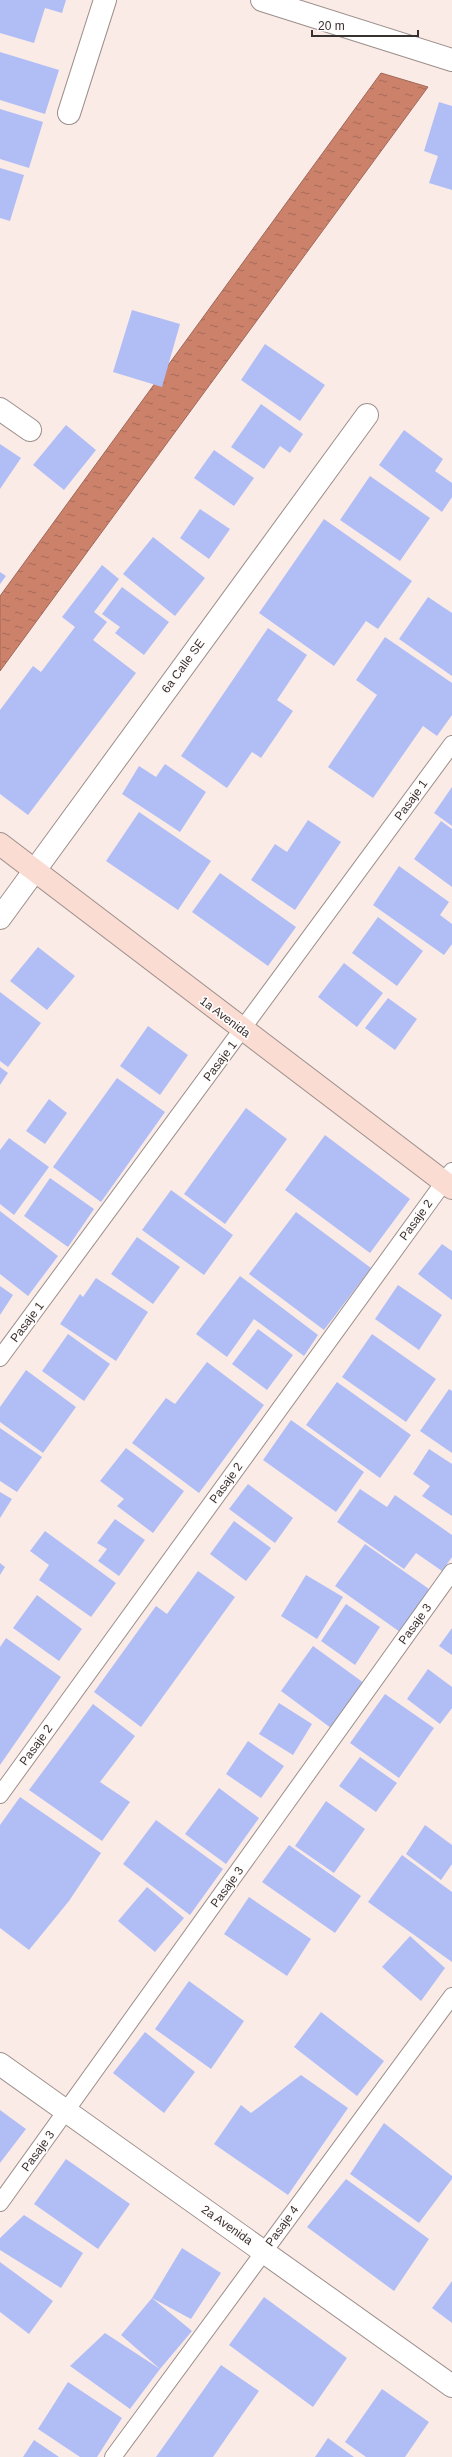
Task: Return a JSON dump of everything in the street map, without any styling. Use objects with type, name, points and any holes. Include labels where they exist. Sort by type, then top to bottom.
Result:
[{"type":"street","points":[[69,113],[105,0]]},
{"type":"street","points":[[262,0],[452,60]]},
{"type":"street","points":[[0,409],[30,430]]},
{"type":"street","name":"6a Calle SE","points":[[0,918],[367,414]]},
{"type":"street","name":"1a Avenida","points":[[0,844],[242,1030],[449,1181]]},
{"type":"street","name":"2a Avenida","points":[[0,2064],[452,2386]]},
{"type":"lane","name":"Pasaje 1","points":[[0,1358],[452,744]]},
{"type":"lane","name":"Pasaje 2","points":[[0,1795],[449,1181]]},
{"type":"lane","name":"Pasaje 3","points":[[0,2203],[452,1572]]},
{"type":"lane","name":"Pasaje 4","points":[[114,2457],[452,1996]]},
{"type":"water","points":[[381,73],[428,87],[0,671],[0,596]]},
{"type":"building","points":[[0,0],[66,0],[62,13],[45,8],[34,43],[0,33]]},
{"type":"building","points":[[0,52],[59,70],[45,114],[0,100]]},
{"type":"building","points":[[439,102],[452,106],[452,190],[429,183],[438,156],[424,151]]},
{"type":"building","points":[[0,109],[43,122],[29,168],[0,159]]},
{"type":"building","points":[[0,168],[24,175],[10,221],[0,218]]},
{"type":"building","points":[[132,310],[180,324],[162,387],[113,372]]},
{"type":"building","points":[[265,344],[325,385],[300,421],[241,380]]},
{"type":"building","points":[[261,404],[303,434],[290,453],[280,446],[264,469],[231,447]]},
{"type":"building","points":[[66,425],[96,450],[64,490],[33,465]]},
{"type":"building","points":[[404,430],[443,459],[435,471],[452,483],[452,497],[442,512],[379,465]]},
{"type":"building","points":[[0,444],[21,458],[0,489]]},
{"type":"building","points":[[214,450],[254,478],[234,506],[194,478]]},
{"type":"building","points":[[370,476],[430,518],[400,561],[340,520]]},
{"type":"building","points":[[200,509],[230,529],[209,559],[180,538]]},
{"type":"building","points":[[324,519],[412,581],[378,629],[366,621],[334,666],[259,613]]},
{"type":"building","points":[[153,537],[205,578],[175,616],[123,574]]},
{"type":"building","points":[[102,565],[119,579],[94,612],[107,622],[93,640],[136,673],[28,815],[0,794],[0,710],[33,666],[41,672],[75,627],[62,617]]},
{"type":"building","points":[[0,572],[6,576],[0,584]]},
{"type":"building","points":[[122,587],[169,622],[144,655],[115,633],[120,627],[102,614]]},
{"type":"building","points":[[428,597],[452,613],[452,676],[399,639]]},
{"type":"building","points":[[268,628],[307,655],[277,700],[293,711],[261,758],[252,752],[227,788],[181,756]]},
{"type":"building","points":[[385,637],[452,683],[452,715],[437,736],[423,726],[373,798],[328,767],[377,695],[356,680]]},
{"type":"building","points":[[165,764],[206,792],[180,832],[122,794],[139,766],[156,777]]},
{"type":"building","points":[[452,787],[452,826],[434,813]]},
{"type":"building","points":[[139,812],[211,861],[178,910],[106,861]]},
{"type":"building","points":[[308,820],[341,842],[295,910],[251,880],[275,844],[287,852]]},
{"type":"building","points":[[441,821],[452,829],[452,887],[414,859]]},
{"type":"building","points":[[399,866],[449,902],[440,915],[452,924],[452,944],[444,955],[373,905]]},
{"type":"building","points":[[220,873],[296,927],[268,966],[192,912]]},
{"type":"building","points":[[378,917],[423,951],[397,986],[352,953]]},
{"type":"building","points":[[38,947],[75,976],[47,1010],[10,981]]},
{"type":"building","points":[[344,963],[383,993],[357,1027],[318,997]]},
{"type":"building","points":[[0,992],[41,1023],[8,1067],[0,1061]]},
{"type":"building","points":[[388,998],[417,1019],[395,1050],[365,1028]]},
{"type":"building","points":[[148,1026],[188,1055],[160,1095],[120,1066]]},
{"type":"building","points":[[0,1067],[8,1073],[0,1085]]},
{"type":"building","points":[[117,1078],[165,1112],[101,1202],[53,1167]]},
{"type":"building","points":[[49,1099],[67,1113],[45,1144],[26,1131]]},
{"type":"building","points":[[246,1108],[287,1139],[225,1224],[184,1194]]},
{"type":"building","points":[[325,1135],[410,1199],[370,1253],[285,1190]]},
{"type":"building","points":[[9,1138],[49,1167],[14,1215],[0,1204],[0,1150]]},
{"type":"building","points":[[50,1178],[94,1209],[68,1247],[24,1216]]},
{"type":"building","points":[[171,1190],[233,1235],[204,1275],[142,1230]]},
{"type":"building","points":[[0,1211],[58,1256],[28,1296],[0,1274]]},
{"type":"building","points":[[296,1212],[371,1268],[324,1330],[249,1274]]},
{"type":"building","points":[[137,1237],[180,1267],[153,1304],[111,1274]]},
{"type":"building","points":[[442,1244],[452,1251],[452,1300],[418,1274]]},
{"type":"building","points":[[240,1276],[318,1335],[304,1356],[254,1319],[227,1357],[196,1334]]},
{"type":"building","points":[[96,1278],[148,1312],[116,1361],[60,1324],[80,1294],[83,1297]]},
{"type":"building","points":[[398,1285],[442,1315],[419,1350],[375,1319]]},
{"type":"building","points":[[0,1286],[13,1295],[0,1315]]},
{"type":"building","points":[[258,1329],[293,1355],[267,1390],[232,1364]]},
{"type":"building","points":[[68,1334],[110,1364],[84,1401],[42,1371]]},
{"type":"building","points":[[372,1334],[436,1379],[406,1422],[342,1377]]},
{"type":"building","points":[[207,1362],[264,1405],[199,1493],[132,1443],[166,1398],[175,1404]]},
{"type":"building","points":[[26,1370],[76,1407],[43,1453],[0,1422],[0,1407]]},
{"type":"building","points":[[337,1382],[411,1435],[380,1478],[306,1425]]},
{"type":"building","points":[[449,1389],[452,1391],[452,1453],[420,1431]]},
{"type":"building","points":[[291,1420],[364,1472],[336,1512],[263,1460]]},
{"type":"building","points":[[0,1428],[42,1457],[17,1492],[0,1481]]},
{"type":"building","points":[[126,1448],[184,1491],[153,1533],[117,1506],[124,1499],[100,1481]]},
{"type":"building","points":[[429,1449],[452,1464],[452,1516],[422,1496],[430,1486],[413,1474]]},
{"type":"building","points":[[248,1484],[293,1518],[275,1543],[229,1509]]},
{"type":"building","points":[[360,1489],[387,1507],[395,1495],[452,1535],[452,1557],[442,1571],[416,1553],[404,1569],[337,1522]]},
{"type":"building","points":[[0,1492],[12,1499],[0,1518]]},
{"type":"building","points":[[115,1519],[145,1540],[119,1576],[98,1561],[107,1549],[97,1543]]},
{"type":"building","points":[[234,1521],[271,1548],[246,1581],[210,1554]]},
{"type":"building","points":[[45,1531],[116,1583],[91,1617],[39,1580],[49,1565],[30,1551]]},
{"type":"building","points":[[365,1544],[429,1589],[400,1632],[335,1586]]},
{"type":"building","points":[[0,1563],[5,1567],[0,1575]]},
{"type":"building","points":[[198,1571],[235,1597],[141,1727],[94,1692],[156,1606],[167,1614]]},
{"type":"building","points":[[306,1575],[343,1597],[317,1639],[281,1616]]},
{"type":"building","points":[[37,1595],[82,1629],[59,1661],[13,1628]]},
{"type":"building","points":[[346,1604],[380,1627],[355,1665],[321,1641]]},
{"type":"building","points":[[452,1628],[452,1655],[439,1646]]},
{"type":"building","points":[[6,1638],[61,1677],[0,1765],[0,1647]]},
{"type":"building","points":[[313,1646],[364,1683],[331,1728],[281,1691]]},
{"type":"building","points":[[428,1669],[452,1687],[452,1708],[440,1724],[407,1699]]},
{"type":"building","points":[[385,1694],[434,1728],[399,1778],[350,1743]]},
{"type":"building","points":[[279,1703],[312,1724],[293,1755],[259,1734]]},
{"type":"building","points":[[93,1704],[135,1736],[100,1782],[130,1802],[102,1841],[29,1790]]},
{"type":"building","points":[[248,1741],[284,1766],[261,1798],[226,1774]]},
{"type":"building","points":[[360,1757],[397,1783],[376,1812],[339,1786]]},
{"type":"building","points":[[219,1788],[259,1818],[226,1864],[185,1834]]},
{"type":"building","points":[[20,1797],[101,1853],[69,1901],[29,1950],[0,1928],[0,1825]]},
{"type":"building","points":[[326,1801],[365,1829],[334,1873],[295,1846]]},
{"type":"building","points":[[156,1820],[223,1869],[190,1915],[123,1864]]},
{"type":"building","points":[[425,1825],[452,1845],[452,1864],[441,1880],[406,1854]]},
{"type":"building","points":[[289,1845],[361,1896],[335,1933],[262,1882]]},
{"type":"building","points":[[402,1855],[452,1892],[452,1962],[368,1902]]},
{"type":"building","points":[[147,1887],[184,1918],[155,1952],[118,1921]]},
{"type":"building","points":[[249,1897],[311,1939],[287,1976],[224,1934]]},
{"type":"building","points":[[410,1936],[445,1968],[421,2001],[382,1967]]},
{"type":"building","points":[[189,1981],[244,2021],[211,2069],[155,2029]]},
{"type":"building","points":[[321,2012],[384,2061],[357,2096],[294,2047]]},
{"type":"building","points":[[145,2032],[195,2072],[164,2113],[113,2073]]},
{"type":"building","points":[[301,2075],[348,2108],[288,2195],[214,2144],[241,2105],[251,2113]]},
{"type":"building","points":[[0,2110],[26,2129],[0,2163]]},
{"type":"building","points":[[384,2123],[452,2176],[452,2179],[419,2223],[350,2174]]},
{"type":"building","points":[[66,2159],[130,2204],[98,2249],[34,2204]]},
{"type":"building","points":[[346,2179],[429,2239],[394,2291],[307,2227]]},
{"type":"building","points":[[24,2215],[83,2253],[61,2288],[0,2250],[0,2238]]},
{"type":"building","points":[[182,2248],[221,2273],[191,2319],[152,2298]]},
{"type":"building","points":[[0,2262],[53,2301],[29,2334],[0,2312]]},
{"type":"building","points":[[452,2281],[452,2323],[432,2308]]},
{"type":"building","points":[[264,2297],[347,2358],[313,2407],[229,2345]]},
{"type":"building","points":[[152,2298],[192,2331],[160,2369],[121,2335]]},
{"type":"building","points":[[105,2333],[160,2369],[130,2409],[70,2366]]},
{"type":"building","points":[[221,2365],[259,2391],[213,2457],[156,2457]]},
{"type":"building","points":[[68,2382],[122,2418],[97,2457],[80,2457],[38,2429]]},
{"type":"building","points":[[382,2389],[429,2422],[405,2457],[366,2457],[345,2442]]},
{"type":"building","points":[[328,2438],[354,2457],[315,2457]]},
{"type":"building","points":[[34,2440],[59,2457],[23,2457]]}]
